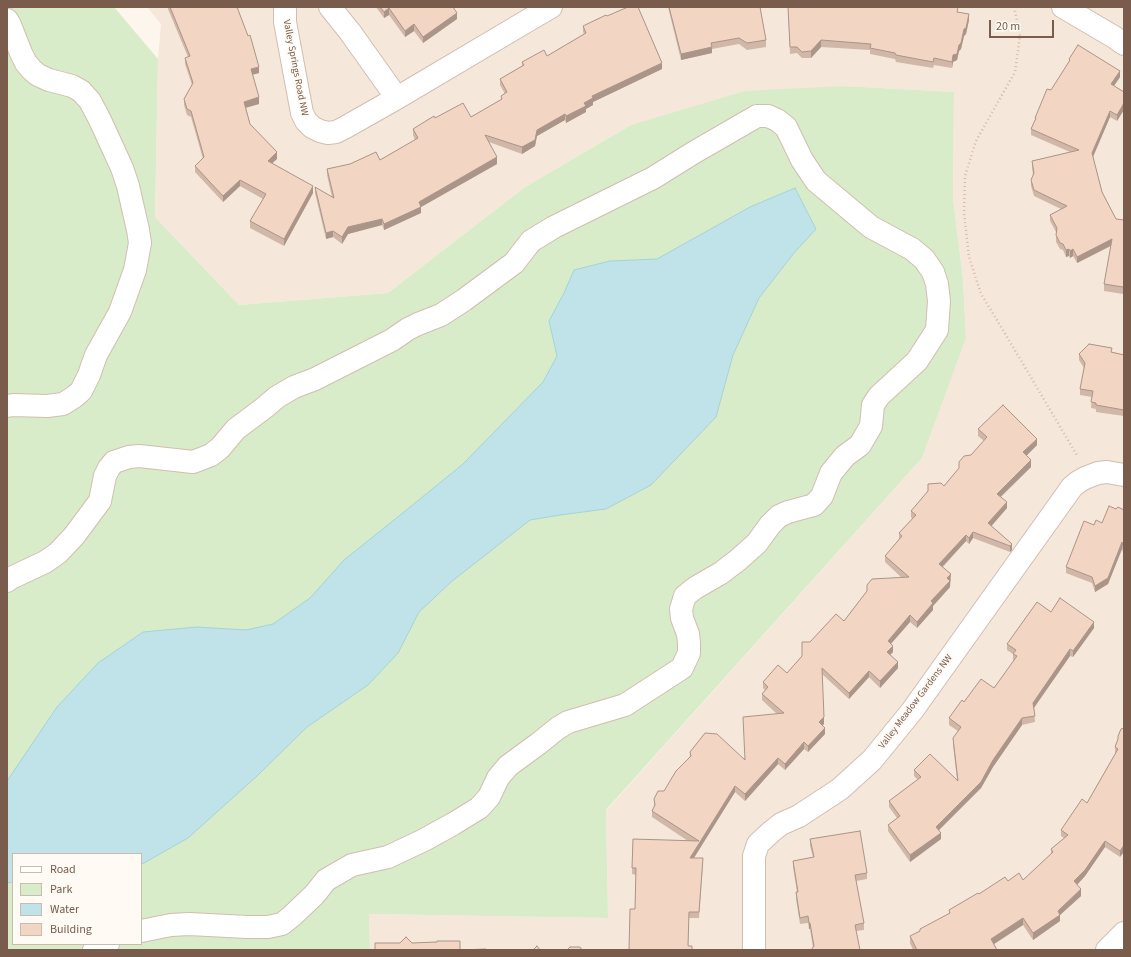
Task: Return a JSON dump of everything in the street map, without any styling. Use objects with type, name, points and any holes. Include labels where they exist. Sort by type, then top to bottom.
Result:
[{"type":"street","name":"Valley Springs Road NW","points":[[285,7],[285,22],[302,113],[306,121],[312,127],[328,133],[336,132],[397,98],[551,7]]},
{"type":"street","points":[[330,7],[350,32],[397,98]]},
{"type":"street","points":[[1063,7],[1124,44]]},
{"type":"street","points":[[7,20],[10,24],[20,53],[32,70],[38,75],[49,80],[72,86],[81,91],[90,101],[122,168],[128,186],[140,243],[135,270],[120,312],[96,355],[89,375],[81,391],[63,404],[47,406],[7,406]]},
{"type":"street","points":[[7,581],[45,562],[58,553],[74,536],[100,501],[105,476],[114,462],[129,457],[139,456],[193,462],[211,455],[220,448],[236,429],[277,397],[294,387],[315,379],[392,340],[418,324],[441,315],[514,263],[531,241],[554,227],[653,178],[757,116],[768,116],[777,120],[786,127],[802,160],[816,180],[871,227],[912,250],[924,260],[933,272],[937,284],[939,301],[937,330],[917,361],[878,396],[873,405],[870,426],[860,445],[845,456],[831,473],[822,496],[814,505],[779,516],[770,525],[757,543],[738,560],[721,573],[695,588],[685,596],[681,609],[682,618],[689,638],[689,653],[682,668],[624,705],[568,722],[558,728],[508,766],[498,778],[489,797],[479,808],[424,840],[388,857],[352,865],[326,880],[315,894],[282,924],[268,927],[248,927],[189,924],[142,931]]},
{"type":"street","name":"Valley Meadow Gardens NW","points":[[754,950],[754,856],[758,844],[781,824],[799,816],[840,789],[872,760],[912,711],[1072,487],[1078,482],[1098,473],[1107,472],[1124,475]]},
{"type":"street","points":[[1107,950],[1124,933]]},
{"type":"street","points":[[94,950],[106,945]]},
{"type":"path","points":[[1016,7],[1020,36],[1015,72],[976,141],[965,176],[964,214],[969,257],[981,294],[1072,448]]},
{"type":"shaded area","points":[[147,7],[1124,7],[1124,950],[370,950],[369,914],[608,918],[606,811],[922,458],[966,337],[963,279],[953,198],[954,92],[843,86],[631,125],[525,187],[388,293],[239,305],[155,217],[158,59],[161,24]]},
{"type":"green space","points":[[7,7],[114,7],[158,59],[155,217],[239,305],[388,293],[525,187],[631,125],[745,91],[843,86],[954,92],[953,198],[963,279],[966,338],[922,458],[606,810],[608,918],[369,914],[370,950],[7,950]]},
{"type":"water","points":[[795,188],[816,229],[794,253],[759,298],[733,355],[716,417],[651,485],[606,509],[530,520],[451,582],[419,612],[398,653],[368,685],[307,727],[257,776],[188,838],[142,864],[142,853],[12,853],[12,882],[7,883],[7,781],[57,707],[98,663],[143,632],[197,627],[246,630],[273,624],[310,598],[344,560],[463,464],[543,382],[557,356],[549,321],[574,270],[610,261],[657,259],[750,207]]},
{"type":"building","points":[[170,7],[237,7],[248,36],[250,35],[259,67],[251,69],[259,97],[244,102],[250,124],[277,152],[268,161],[313,186],[284,239],[250,221],[266,194],[240,180],[223,196],[195,166],[204,157],[191,111],[187,109],[184,99],[193,83],[185,58],[190,56]]},
{"type":"building","points":[[380,7],[453,7],[457,13],[423,37],[414,24],[405,31],[389,8],[384,12]]},
{"type":"building","points":[[628,7],[638,7],[662,63],[592,96],[593,98],[584,103],[586,106],[566,116],[565,114],[537,130],[535,140],[522,147],[485,135],[497,157],[419,202],[421,207],[384,224],[382,219],[348,227],[342,237],[333,231],[326,233],[315,187],[334,198],[327,169],[350,164],[376,152],[380,160],[418,138],[413,129],[434,116],[435,118],[463,103],[471,117],[502,99],[501,96],[507,92],[500,79],[524,65],[522,62],[544,50],[547,56],[586,33],[583,26]]},
{"type":"building","points":[[669,7],[760,7],[766,40],[747,43],[739,38],[711,43],[712,47],[681,54]]},
{"type":"building","points":[[788,7],[958,7],[957,12],[969,14],[961,43],[957,54],[953,55],[952,62],[934,58],[933,62],[870,48],[871,44],[821,40],[811,51],[802,52],[797,47],[790,47]]},
{"type":"building","points":[[1078,45],[1120,71],[1111,84],[1124,92],[1124,103],[1117,115],[1110,111],[1092,153],[1102,192],[1116,219],[1124,220],[1123,287],[1104,284],[1112,239],[1077,257],[1073,249],[1070,251],[1069,249],[1066,250],[1056,235],[1057,228],[1050,215],[1067,206],[1034,190],[1031,180],[1034,173],[1032,161],[1079,150],[1031,129],[1047,89],[1051,90]]},
{"type":"building","points":[[1089,344],[1112,348],[1111,352],[1124,355],[1124,410],[1096,405],[1096,403],[1091,402],[1093,391],[1080,389],[1085,363],[1079,354]]},
{"type":"building","points":[[1003,405],[1037,439],[1023,452],[1031,460],[997,494],[1007,502],[988,523],[1012,544],[1010,546],[973,532],[969,538],[966,535],[939,564],[951,574],[947,578],[950,581],[931,601],[933,603],[917,622],[910,615],[888,641],[893,646],[887,652],[898,662],[880,681],[869,671],[849,693],[822,668],[824,717],[819,722],[825,728],[808,746],[804,742],[785,764],[778,758],[745,794],[735,786],[690,858],[703,858],[699,912],[689,912],[688,946],[692,946],[692,950],[629,950],[630,909],[635,909],[636,868],[632,868],[633,839],[699,841],[652,811],[655,805],[654,799],[658,791],[664,791],[676,771],[691,756],[690,752],[705,733],[717,734],[745,760],[743,717],[784,713],[762,694],[768,687],[763,682],[778,665],[787,673],[802,656],[802,642],[810,642],[836,614],[844,621],[867,591],[867,585],[872,579],[909,577],[885,556],[902,536],[899,533],[916,515],[911,511],[928,491],[928,484],[941,483],[944,486],[959,468],[959,462],[964,456],[971,455],[987,437],[978,429]]},
{"type":"building","points":[[1109,506],[1116,509],[1118,507],[1124,510],[1124,550],[1122,542],[1108,578],[1095,586],[1092,577],[1066,567],[1084,521],[1094,525],[1096,520],[1102,523]]},
{"type":"building","points":[[1060,598],[1094,622],[1073,651],[1070,649],[1033,703],[1035,716],[1022,718],[993,760],[981,782],[936,827],[941,833],[910,855],[888,825],[900,816],[889,801],[921,777],[914,770],[930,754],[958,781],[953,738],[961,727],[949,718],[962,700],[964,702],[981,679],[994,688],[1017,656],[1013,654],[1016,650],[1007,644],[1037,602],[1051,612]]},
{"type":"building","points":[[1124,728],[1124,845],[1120,851],[1105,841],[1085,870],[1074,881],[1081,889],[1058,911],[1060,915],[1033,933],[1023,918],[991,939],[997,950],[917,950],[910,936],[950,913],[949,910],[978,893],[979,894],[1005,877],[1008,881],[1019,873],[1023,880],[1053,852],[1051,849],[1068,835],[1061,830],[1082,799],[1087,803],[1118,749],[1115,747],[1118,736],[1121,729]]},
{"type":"building","points":[[860,831],[867,873],[855,875],[864,923],[855,925],[860,950],[811,950],[814,946],[808,916],[800,918],[793,861],[814,857],[810,839]]},
{"type":"building","points":[[406,937],[412,943],[460,941],[460,950],[375,950],[375,943],[400,943]]},
{"type":"building","points":[[537,946],[540,950],[533,950]]},
{"type":"building","points":[[570,947],[580,947],[582,950],[567,950]]},
{"type":"building","points":[[486,949],[487,950],[460,950]]}]
